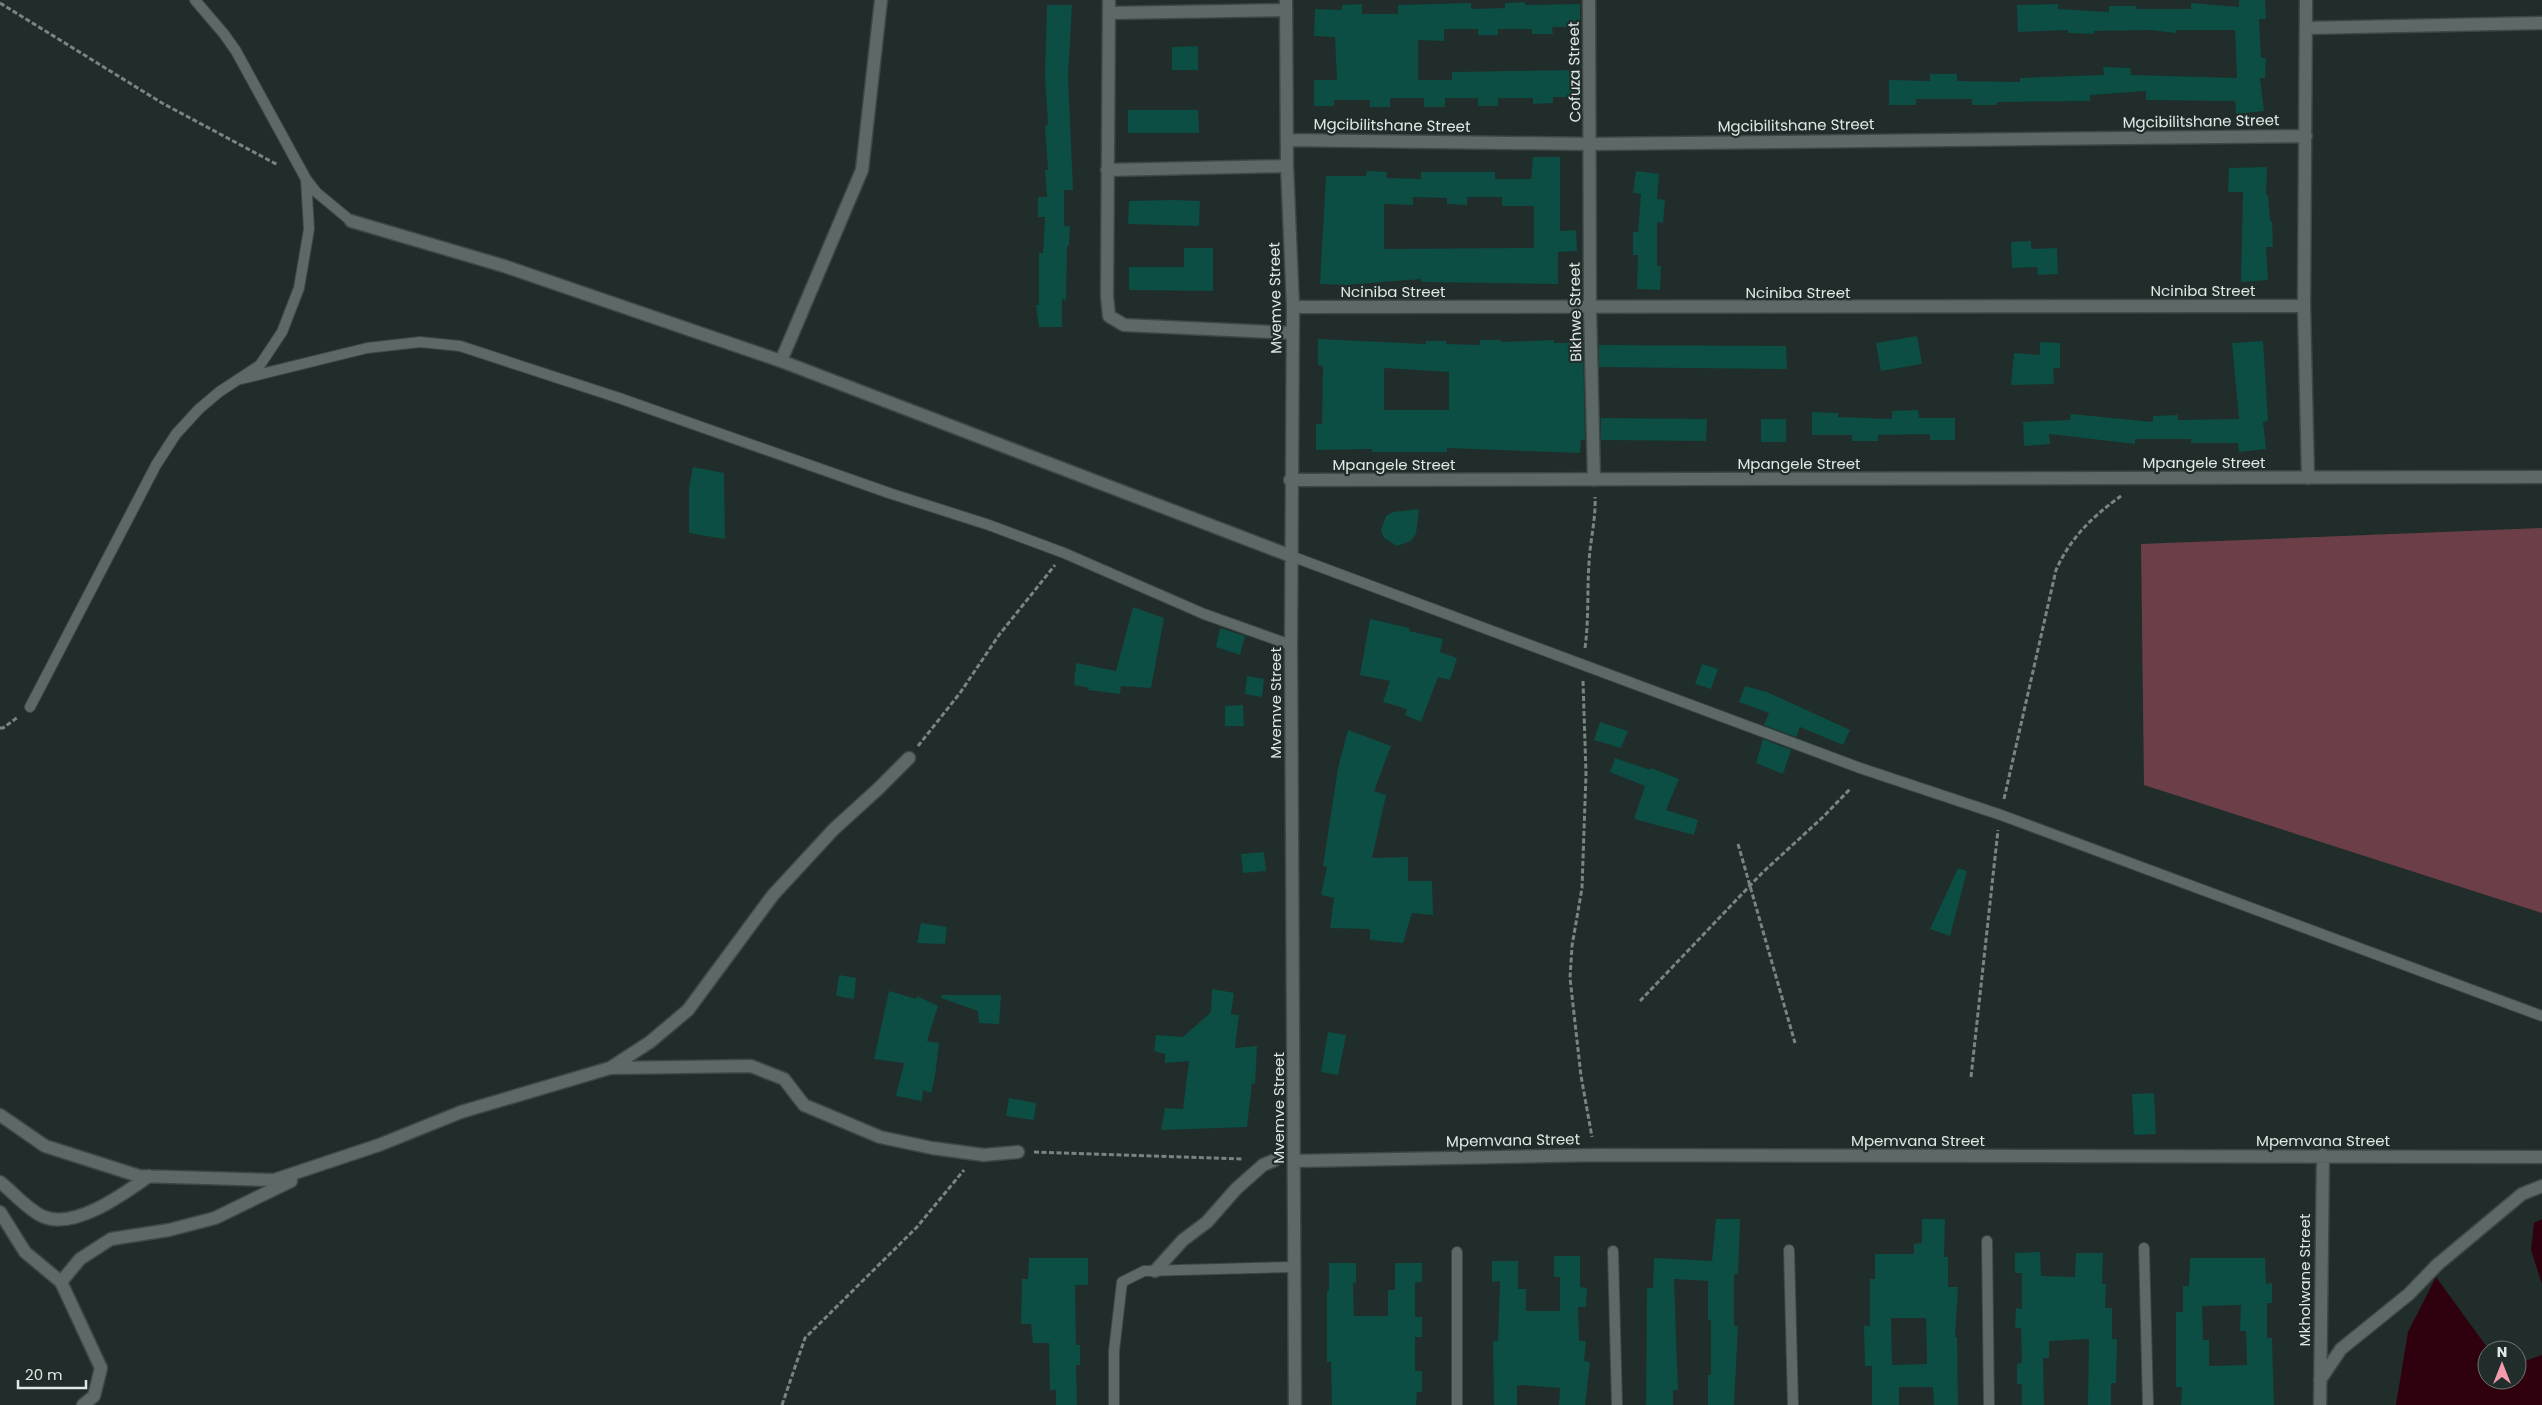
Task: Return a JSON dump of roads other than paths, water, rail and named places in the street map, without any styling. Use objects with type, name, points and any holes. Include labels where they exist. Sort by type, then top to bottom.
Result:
[{"type":"street","points":[[781,361],[862,170],[881,0]]},
{"type":"street","name":"Cofuza Street","points":[[1589,0],[1591,144]]},
{"type":"street","points":[[2306,0],[2304,306],[2308,478]]},
{"type":"street","points":[[1286,5],[1110,6],[1107,296],[1110,316],[1114,321],[1124,325],[1292,333]]},
{"type":"street","name":"Mvemve Street","points":[[1286,5],[1287,166],[1292,307],[1290,480],[1295,1405]]},
{"type":"street","points":[[2306,28],[2542,23]]},
{"type":"street","name":"Mgcibilitshane Street","points":[[1287,140],[1591,144],[2306,136]]},
{"type":"street","name":"Bikhwe Street","points":[[1591,144],[1590,309],[1594,480]]},
{"type":"street","points":[[1107,170],[1287,166]]},
{"type":"street","points":[[351,221],[504,266],[781,361],[1291,556]]},
{"type":"street","name":"Nciniba Street","points":[[1292,307],[1590,309],[2304,306]]},
{"type":"street","name":"Mpangele Street","points":[[1290,480],[2542,476]]},
{"type":"street","points":[[610,1068],[650,1042],[688,1010],[773,895],[834,829],[878,790],[908,758]]},
{"type":"street","points":[[0,1115],[44,1146],[139,1176],[274,1180],[379,1145],[461,1112],[610,1068],[751,1066],[784,1079],[804,1104],[880,1137],[932,1148],[984,1155],[1018,1152]]},
{"type":"street","name":"Mpemvana Street","points":[[1295,1161],[1595,1155],[2120,1158],[2323,1155],[2542,1156]]},
{"type":"street","name":"Mkholwane Street","points":[[2320,1405],[2323,1155]]},
{"type":"street","points":[[1155,1271],[1183,1240],[1207,1222],[1236,1190],[1264,1165],[1275,1160]]},
{"type":"street","points":[[61,1282],[80,1259],[111,1239],[169,1230],[215,1218],[290,1182],[310,1169]]},
{"type":"street","points":[[0,1182],[42,1216],[70,1219],[96,1209],[149,1176]]},
{"type":"street","points":[[2320,1380],[2341,1349],[2409,1294],[2436,1265],[2522,1194],[2542,1186]]},
{"type":"street","points":[[0,1212],[25,1252],[61,1282],[101,1368],[94,1396],[82,1405]]},
{"type":"lane","points":[[194,0],[224,34],[236,51],[306,179],[316,192],[351,221]]},
{"type":"lane","points":[[30,707],[156,465],[176,434],[199,409],[220,392],[260,365],[282,332],[299,288],[308,229],[306,179]]},
{"type":"lane","points":[[241,379],[367,348],[420,342],[460,346],[619,398],[889,494],[989,525],[1064,553],[1204,614],[1291,645]]},
{"type":"lane","points":[[1291,556],[1860,768],[2001,815],[2542,1016]]},
{"type":"lane","points":[[1987,1241],[1989,1405]]},
{"type":"lane","points":[[2144,1248],[2148,1405]]},
{"type":"lane","points":[[1789,1250],[1793,1405]]},
{"type":"lane","points":[[1614,1251],[1617,1405]]},
{"type":"lane","points":[[1457,1252],[1457,1405]]},
{"type":"lane","points":[[1114,1405],[1114,1351],[1122,1282],[1144,1271],[1293,1267]]}]
